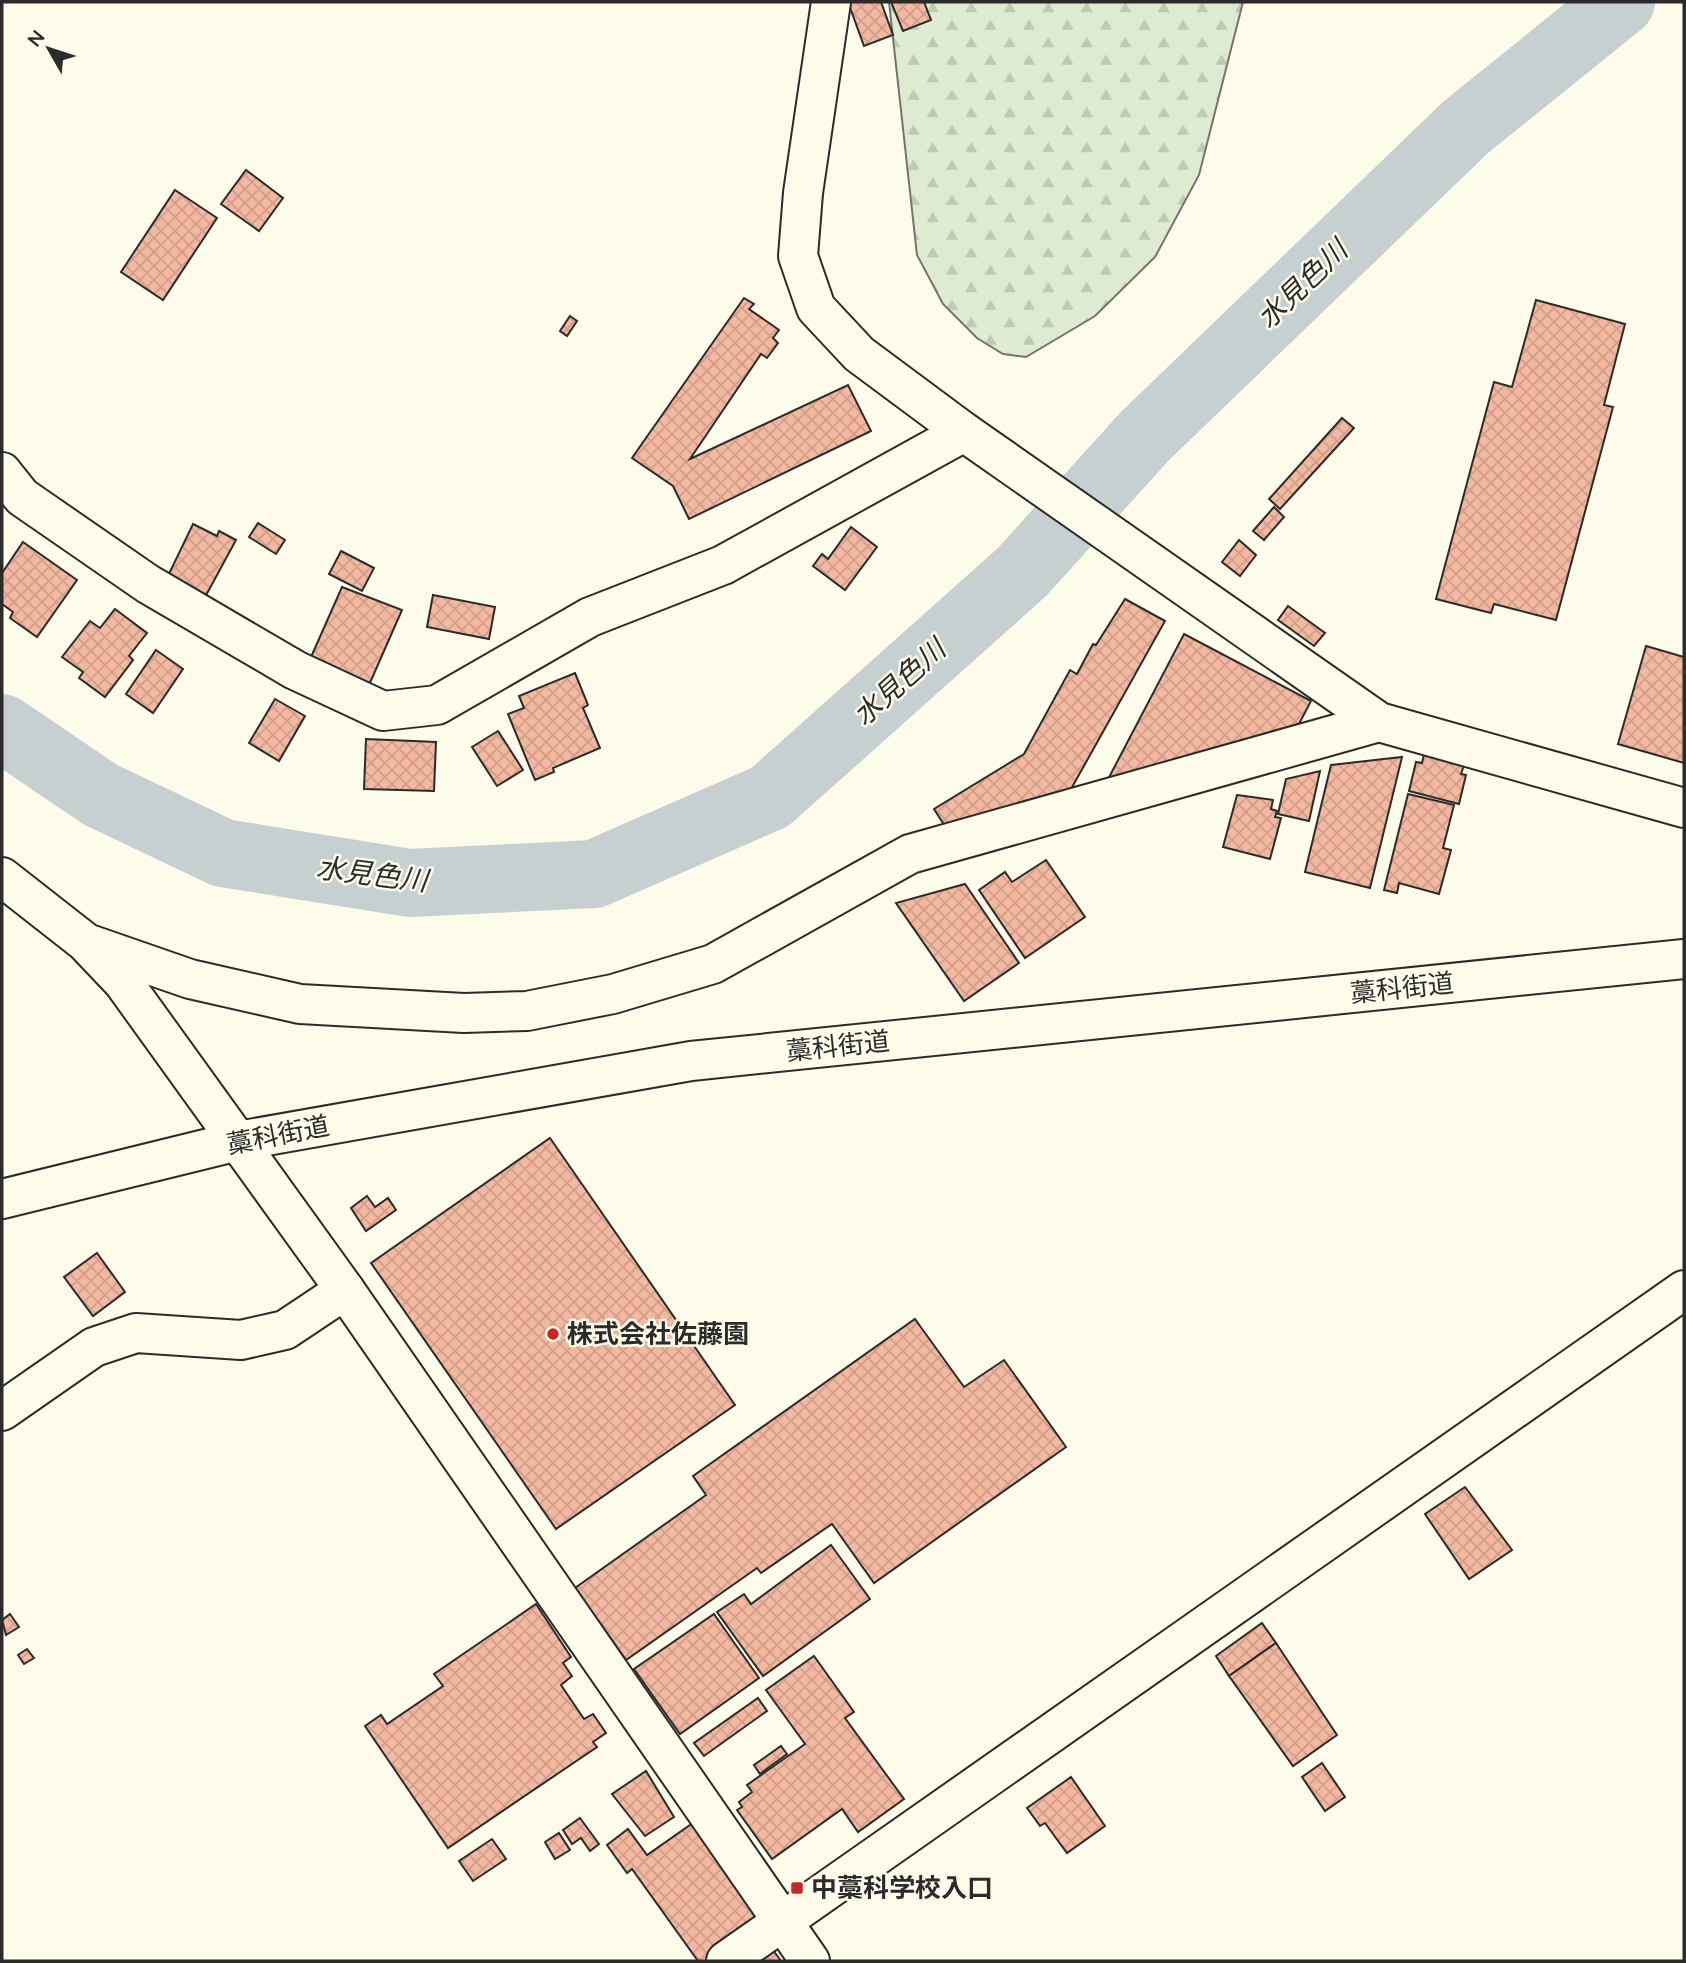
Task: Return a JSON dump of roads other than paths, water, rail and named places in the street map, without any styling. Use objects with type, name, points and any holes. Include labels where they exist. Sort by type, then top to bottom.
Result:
[{"type":"main road","points":[[831,2],[803,193],[798,256],[816,308],[859,354],[964,432],[1379,722],[1684,808]]},
{"type":"main road","points":[[2,472],[22,497],[148,584],[295,670],[383,711],[437,705],[590,617],[723,565],[964,432]]},
{"type":"main road","points":[[85,942],[190,979],[300,1004],[464,1013],[527,1011],[613,994],[713,964],[910,854],[1379,722]]},
{"type":"main road","points":[[2,877],[85,942],[123,982],[345,1290],[810,1961]]},
{"type":"main road","name":"藁科街道","points":[[2,1199],[238,1141],[691,1061],[1684,958]]},
{"type":"main road","points":[[2,1411],[94,1347],[136,1333],[241,1340],[285,1330],[345,1290]]},
{"type":"main road","points":[[726,1961],[1684,1290]]},
{"type":"waterway","name":"水見色川","points":[[2,728],[101,795],[223,853],[410,883],[594,874],[770,797],[1022,572],[1145,436],[1466,127],[1621,2]]},
{"type":"place","name":"株式会社佐藤園","points":[[553,1334]]},
{"type":"place","name":"中藁科学校入口","points":[[797,1888]]}]
